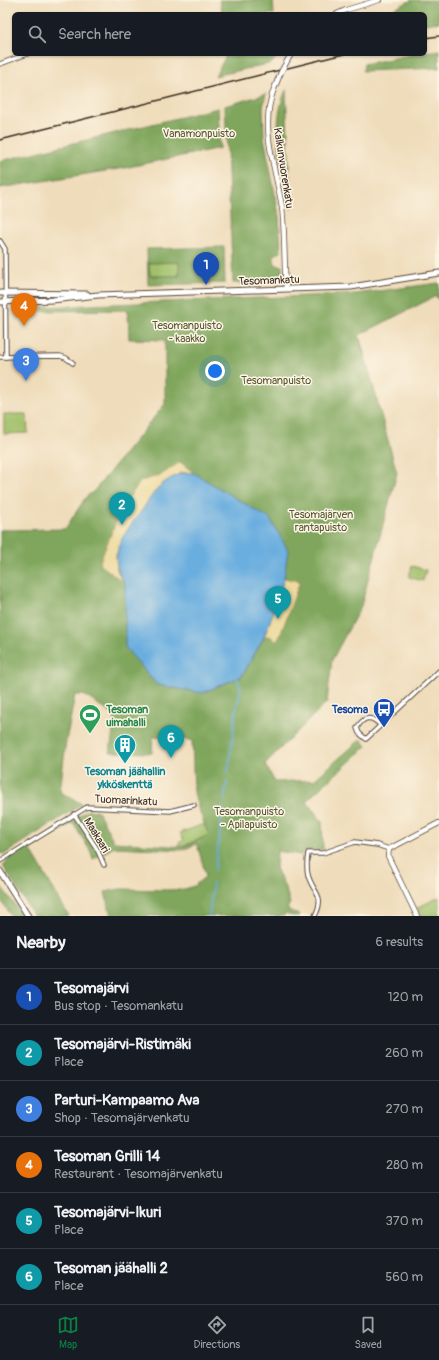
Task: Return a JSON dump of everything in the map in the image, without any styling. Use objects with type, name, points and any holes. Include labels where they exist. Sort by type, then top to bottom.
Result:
[{"type":"main road","name":"Tesomankatu","points":[[0,302],[52,300],[98,295],[351,287],[439,272]]},
{"type":"main road","name":"Tesomankatu","points":[[0,294],[83,293],[98,295]]},
{"type":"main road","points":[[0,871],[28,916]]},
{"type":"street","points":[[342,12],[379,0]]},
{"type":"street","points":[[0,64],[22,56]]},
{"type":"street","name":"Kalkunvuorenkatu","points":[[286,289],[282,207],[273,163],[268,127],[270,106],[274,89],[290,56]]},
{"type":"street","points":[[0,241],[5,248],[6,357]]},
{"type":"street","points":[[0,358],[60,356],[73,363]]},
{"type":"street","points":[[380,725],[372,718],[366,718],[361,721],[357,728],[359,733],[366,739],[439,671]]},
{"type":"street","name":"Tuomarinkatu","points":[[0,861],[87,807],[170,812],[194,805]]},
{"type":"street","name":"Maakaari","points":[[74,814],[97,849],[104,865]]},
{"type":"street","points":[[315,916],[320,898],[309,877],[306,867],[308,853],[323,853],[355,842],[377,845],[389,849],[439,823]]},
{"type":"street","points":[[389,849],[388,856],[417,916]]},
{"type":"green space","points":[[219,0],[273,0],[274,12],[222,12]]},
{"type":"green space","points":[[412,0],[439,0],[439,22],[427,24],[427,12],[373,12],[390,11]]},
{"type":"green space","points":[[439,50],[439,68],[363,71],[364,64],[406,56],[427,56],[427,52]]},
{"type":"green space","points":[[226,56],[277,56],[272,63],[215,76]]},
{"type":"green space","points":[[286,90],[291,209],[281,164],[278,134],[278,119]]},
{"type":"green space","points":[[266,94],[263,107],[264,137],[279,215],[281,252],[274,255],[274,261],[276,265],[282,266],[282,277],[272,282],[233,283],[225,106]]},
{"type":"green space","name":"Vanamonpuisto","points":[[218,108],[220,148],[124,168],[0,188],[0,161]]},
{"type":"green space","points":[[224,247],[225,283],[148,285],[147,249]],"holes":[[[179,262],[179,276],[150,276],[149,263]]]},
{"type":"green space","points":[[179,262],[179,276],[150,276],[149,263]]},
{"type":"green space","points":[[439,283],[439,300],[436,296],[359,335],[397,473],[361,606],[332,660],[327,702],[265,764],[275,782],[314,780],[361,739],[367,746],[306,801],[322,821],[323,849],[302,851],[302,855],[277,851],[276,868],[290,903],[287,909],[300,916],[292,916],[285,913],[284,916],[111,916],[105,892],[120,889],[185,889],[194,886],[206,876],[197,844],[182,850],[114,847],[93,859],[91,852],[73,823],[30,849],[69,916],[34,916],[3,866],[8,859],[88,810],[98,811],[114,842],[183,847],[209,835],[197,805],[194,792],[192,740],[153,737],[152,753],[110,752],[115,716],[84,695],[75,695],[66,741],[60,792],[82,804],[5,854],[0,853],[0,530],[65,529],[86,497],[94,491],[165,404],[165,340],[129,339],[128,310],[41,311],[42,307],[355,294]],"holes":[[[285,564],[284,578],[264,637],[242,676],[202,693],[126,603],[125,583]]]},
{"type":"green space","points":[[4,414],[27,414],[28,433],[4,434]]},
{"type":"green space","points":[[412,566],[426,570],[423,581],[409,577]]},
{"type":"green space","points":[[204,824],[209,835],[183,846],[179,846],[179,842],[184,841],[180,833]]},
{"type":"green space","points":[[0,885],[15,905],[21,916],[11,916],[0,898]]},
{"type":"green space","points":[[439,897],[439,916],[422,916],[417,908]]},
{"type":"sand","points":[[180,462],[194,473],[181,473],[160,486],[147,503],[116,555],[117,570],[125,583],[99,564],[122,507],[141,481],[161,475]]},
{"type":"sand","points":[[284,578],[300,581],[280,636],[277,641],[275,641],[270,636],[264,637]]},
{"type":"water","points":[[181,473],[194,473],[270,519],[288,550],[284,578],[275,608],[264,637],[242,676],[202,693],[157,685],[125,647],[125,583],[119,573],[117,553],[124,535],[153,494],[167,480]]},
{"type":"waterway","points":[[228,774],[236,710],[241,688],[237,678]]},
{"type":"waterway","points":[[224,800],[227,781]]},
{"type":"waterway","points":[[215,870],[223,806]]},
{"type":"waterway","points":[[209,916],[213,883]]},
{"type":"railway","points":[[427,38],[439,36]]},
{"type":"railway","points":[[0,140],[336,56]]},
{"type":"place","name":"Tesomajärvi","points":[[206,285]]},
{"type":"place","name":"Tesoman Grilli 14","points":[[24,326]]},
{"type":"place","name":"Parturi-Kampaamo Ava","points":[[26,381]]},
{"type":"place","name":"Tesomajärvi-Ristimäki","points":[[122,525]]},
{"type":"place","name":"Tesomajärvi-Ikuri","points":[[278,619]]},
{"type":"place","name":"Tesoma","points":[[384,728]]},
{"type":"place","name":"Tesoman uimahalli","points":[[90,734]]},
{"type":"place","name":"Tesoman jäähalli 2","points":[[171,758]]},
{"type":"place","name":"Tesoman jäähallin ykköskenttä","points":[[125,764]]},
{"type":"park label","name":"Tesomanpuisto - kaakko","points":[[187,331]]},
{"type":"park label","name":"Tesomanpuisto","points":[[276,380]]},
{"type":"park label","name":"Tesomajärven rantapuisto","points":[[321,520]]},
{"type":"park label","name":"Tesomanpuisto - Apilapuisto","points":[[249,817]]}]
